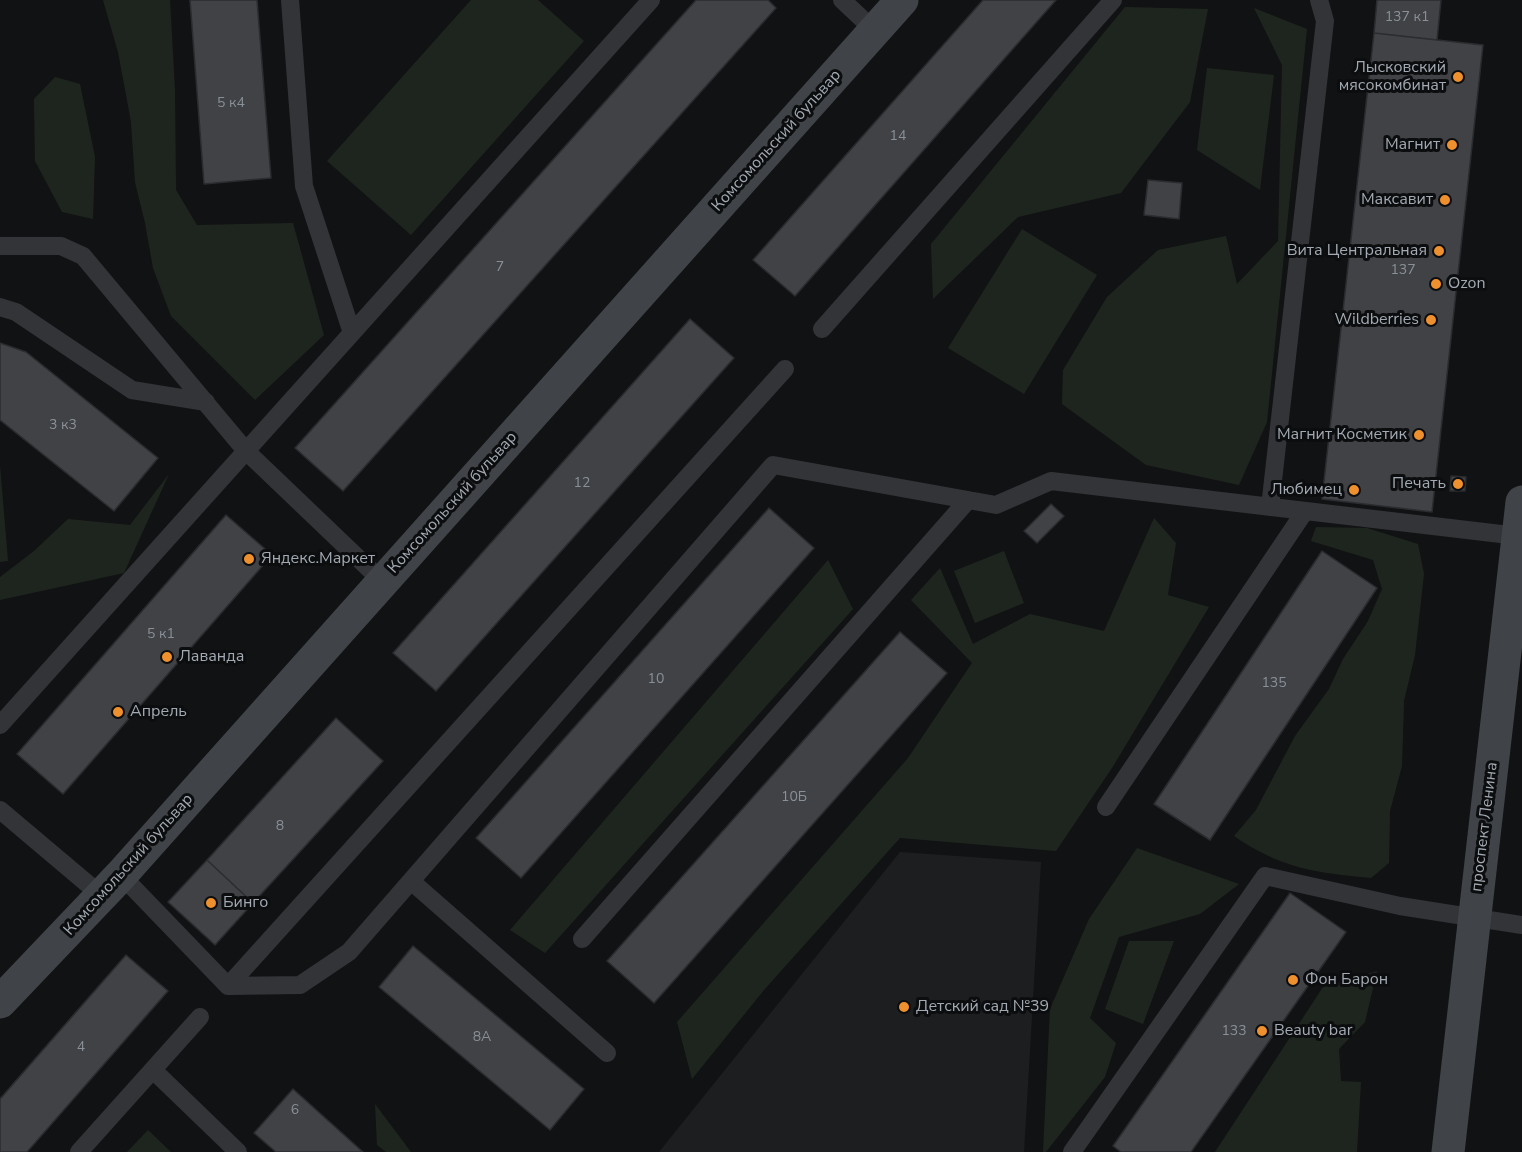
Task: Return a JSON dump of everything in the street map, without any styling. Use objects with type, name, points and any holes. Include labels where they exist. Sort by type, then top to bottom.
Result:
[{"type":"street","name":"Комсомольский бульвар","points":[[0,1002],[112,886],[902,0]]},
{"type":"street","name":"проспект Ленина","points":[[1448,1152],[1519,547],[1522,501]]},
{"type":"lane","points":[[290,0],[304,186],[352,333]]},
{"type":"lane","points":[[0,725],[651,0]]},
{"type":"lane","points":[[842,0],[875,31]]},
{"type":"lane","points":[[822,329],[1113,0]]},
{"type":"lane","points":[[1270,507],[1325,21],[1319,0]]},
{"type":"lane","points":[[0,241],[61,246],[83,256],[246,451],[383,582]]},
{"type":"lane","points":[[0,307],[16,312],[132,390],[206,402]]},
{"type":"lane","points":[[228,986],[785,369]]},
{"type":"lane","points":[[0,810],[112,886],[228,986],[300,985],[349,952],[773,465],[996,506],[1051,481],[1305,511],[1519,547]]},
{"type":"lane","points":[[582,939],[968,500]]},
{"type":"lane","points":[[1106,807],[1305,511]]},
{"type":"lane","points":[[1072,1152],[1265,876],[1400,906],[1522,925]]},
{"type":"lane","points":[[411,881],[608,1053]]},
{"type":"lane","points":[[79,1152],[200,1017]]},
{"type":"lane","points":[[153,1070],[238,1152]]},
{"type":"shaded area","points":[[103,0],[170,0],[175,90],[176,190],[197,225],[293,223],[324,335],[255,400],[171,316],[153,268],[135,182],[131,122],[118,52]]},
{"type":"shaded area","points":[[471,0],[538,0],[584,41],[411,235],[327,161]]},
{"type":"shaded area","points":[[1125,7],[1208,9],[1190,102],[1121,193],[1018,217],[933,299],[931,244]]},
{"type":"shaded area","points":[[1254,8],[1307,29],[1267,422],[1239,485],[1146,465],[1062,404],[1063,370],[1107,297],[1158,250],[1226,236],[1237,284],[1278,241],[1282,65]]},
{"type":"shaded area","points":[[1207,68],[1274,75],[1260,190],[1197,150]]},
{"type":"shaded area","points":[[55,77],[80,84],[95,157],[93,219],[62,212],[35,161],[34,99]]},
{"type":"shaded area","points":[[1022,229],[1097,275],[1024,394],[948,348]]},
{"type":"shaded area","points":[[0,465],[8,561],[0,562]]},
{"type":"shaded area","points":[[169,474],[124,573],[0,600],[0,577],[34,551],[68,519],[130,525]]},
{"type":"shaded area","points":[[1154,518],[1176,543],[1168,595],[1209,607],[1112,768],[1056,851],[900,838],[764,990],[692,1079],[677,1022],[908,758],[972,663],[911,600],[940,568],[973,644],[1030,614],[1104,631]]},
{"type":"shaded area","points":[[1316,527],[1367,528],[1418,544],[1424,574],[1415,655],[1404,701],[1402,766],[1390,811],[1389,863],[1371,878],[1299,867],[1267,855],[1234,836],[1256,810],[1295,736],[1329,689],[1343,659],[1368,621],[1382,589],[1373,560],[1311,541]]},
{"type":"shaded area","points":[[1004,551],[1024,603],[975,623],[954,571]]},
{"type":"shaded area","points":[[828,560],[853,609],[545,953],[510,930]]},
{"type":"shaded area","points":[[1137,848],[1239,884],[1200,914],[1119,937],[1090,1018],[1116,1043],[1105,1077],[1046,1152],[1043,1152],[1050,1009],[1089,919]]},
{"type":"shaded area","name":"Детский сад №39","points":[[900,852],[1041,862],[1024,1152],[659,1152]]},
{"type":"shaded area","points":[[1129,941],[1174,941],[1143,1024],[1105,1009]]},
{"type":"shaded area","points":[[1377,971],[1365,1022],[1339,1049],[1341,1081],[1361,1082],[1357,1152],[1215,1152],[1323,987]]},
{"type":"shaded area","points":[[375,1104],[411,1152],[386,1152],[377,1145]]},
{"type":"shaded area","points":[[148,1130],[171,1152],[127,1152]]},
{"type":"building","points":[[190,0],[257,0],[271,178],[204,184]]},
{"type":"building","points":[[696,0],[768,0],[776,8],[343,491],[295,448]]},
{"type":"building","points":[[983,0],[1056,0],[795,296],[753,260]]},
{"type":"building","points":[[1377,0],[1441,0],[1437,40],[1374,33]]},
{"type":"building","points":[[1374,33],[1483,45],[1432,512],[1322,499]]},
{"type":"building","points":[[1148,180],[1182,183],[1179,219],[1144,215]]},
{"type":"building","points":[[690,319],[734,358],[436,691],[393,653]]},
{"type":"building","points":[[0,343],[26,352],[158,458],[114,511],[0,420]]},
{"type":"building","name":"Печать","points":[[1451,476],[1466,477],[1465,491],[1450,491]]},
{"type":"building","points":[[1051,504],[1064,516],[1037,543],[1024,531]]},
{"type":"building","points":[[769,508],[814,548],[521,878],[476,838]]},
{"type":"building","points":[[226,515],[272,555],[63,794],[17,754]]},
{"type":"building","points":[[1322,551],[1377,588],[1210,840],[1154,804]]},
{"type":"building","points":[[900,632],[947,673],[654,1003],[607,961]]},
{"type":"building","points":[[336,718],[383,761],[253,903],[207,860]]},
{"type":"building","name":"Бинго","points":[[207,860],[253,903],[215,945],[168,902]]},
{"type":"building","points":[[1290,893],[1346,932],[1191,1152],[1121,1152],[1113,1146]]},
{"type":"building","points":[[413,946],[584,1089],[550,1130],[379,987]]},
{"type":"building","points":[[126,955],[168,991],[27,1152],[0,1152],[0,1099]]},
{"type":"building","points":[[293,1089],[363,1152],[276,1152],[254,1133]]},
{"type":"place","name":"Лысковский мясокомбинат","points":[[1458,77]]},
{"type":"place","name":"Магнит","points":[[1452,145]]},
{"type":"place","name":"Максавит","points":[[1445,200]]},
{"type":"place","name":"Вита Центральная","points":[[1439,251]]},
{"type":"place","name":"Ozon","points":[[1436,284]]},
{"type":"place","name":"Wildberries","points":[[1431,320]]},
{"type":"place","name":"Магнит Косметик","points":[[1419,435]]},
{"type":"place","name":"Печать","points":[[1458,484]]},
{"type":"place","name":"Любимец","points":[[1354,490]]},
{"type":"place","name":"Яндекс.Маркет","points":[[249,559]]},
{"type":"place","name":"Лаванда","points":[[167,657]]},
{"type":"place","name":"Апрель","points":[[118,712]]},
{"type":"place","name":"Бинго","points":[[211,903]]},
{"type":"place","name":"Фон Барон","points":[[1293,980]]},
{"type":"place","name":"Детский сад №39","points":[[904,1007]]},
{"type":"place","name":"Beauty bar","points":[[1262,1031]]}]
